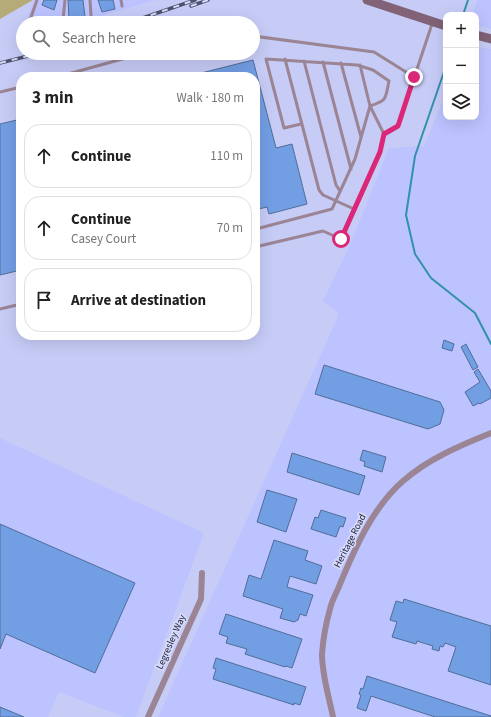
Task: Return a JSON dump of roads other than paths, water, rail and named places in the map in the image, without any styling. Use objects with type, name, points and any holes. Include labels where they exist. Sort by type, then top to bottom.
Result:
[{"type":"street","points":[[367,0],[443,25]]},
{"type":"street","points":[[479,36],[491,39]]},
{"type":"street","name":"Heritage Road","points":[[333,717],[324,678],[322,655],[324,636],[330,609],[345,573],[366,530],[384,501],[417,470],[440,456],[491,433]]},
{"type":"street","name":"Legresley Way","points":[[148,717],[202,599],[202,573]]},
{"type":"lane","points":[[31,16],[37,0]]},
{"type":"lane","points":[[63,16],[65,0]]},
{"type":"lane","points":[[90,0],[91,15]]},
{"type":"lane","points":[[120,0],[122,6]]},
{"type":"lane","points":[[384,134],[398,126],[432,22]]},
{"type":"lane","points":[[260,37],[374,52],[414,77]]},
{"type":"lane","points":[[301,124],[284,128],[266,59],[341,63],[360,65],[373,70],[389,81],[383,102],[370,106]]},
{"type":"lane","points":[[285,59],[318,190],[323,195],[354,210]]},
{"type":"lane","points":[[75,72],[119,60]]},
{"type":"lane","points":[[304,61],[336,185],[340,191]]},
{"type":"lane","points":[[323,62],[351,169]]},
{"type":"lane","points":[[341,63],[361,139]]},
{"type":"lane","points":[[260,246],[323,231],[341,239],[380,152],[384,134],[370,106],[360,65]]},
{"type":"lane","points":[[0,92],[16,88]]},
{"type":"lane","points":[[260,228],[332,209],[355,159],[370,106]]},
{"type":"lane","points":[[0,310],[16,305]]},
{"type":"waterway","points":[[464,12],[468,0]]},
{"type":"waterway","points":[[443,75],[415,156],[406,215],[415,254],[431,278],[475,313],[491,344]]},
{"type":"railway","points":[[148,16],[195,0]]},
{"type":"railway","points":[[191,6],[208,0]]},
{"type":"railway","points":[[0,63],[16,59]]}]
